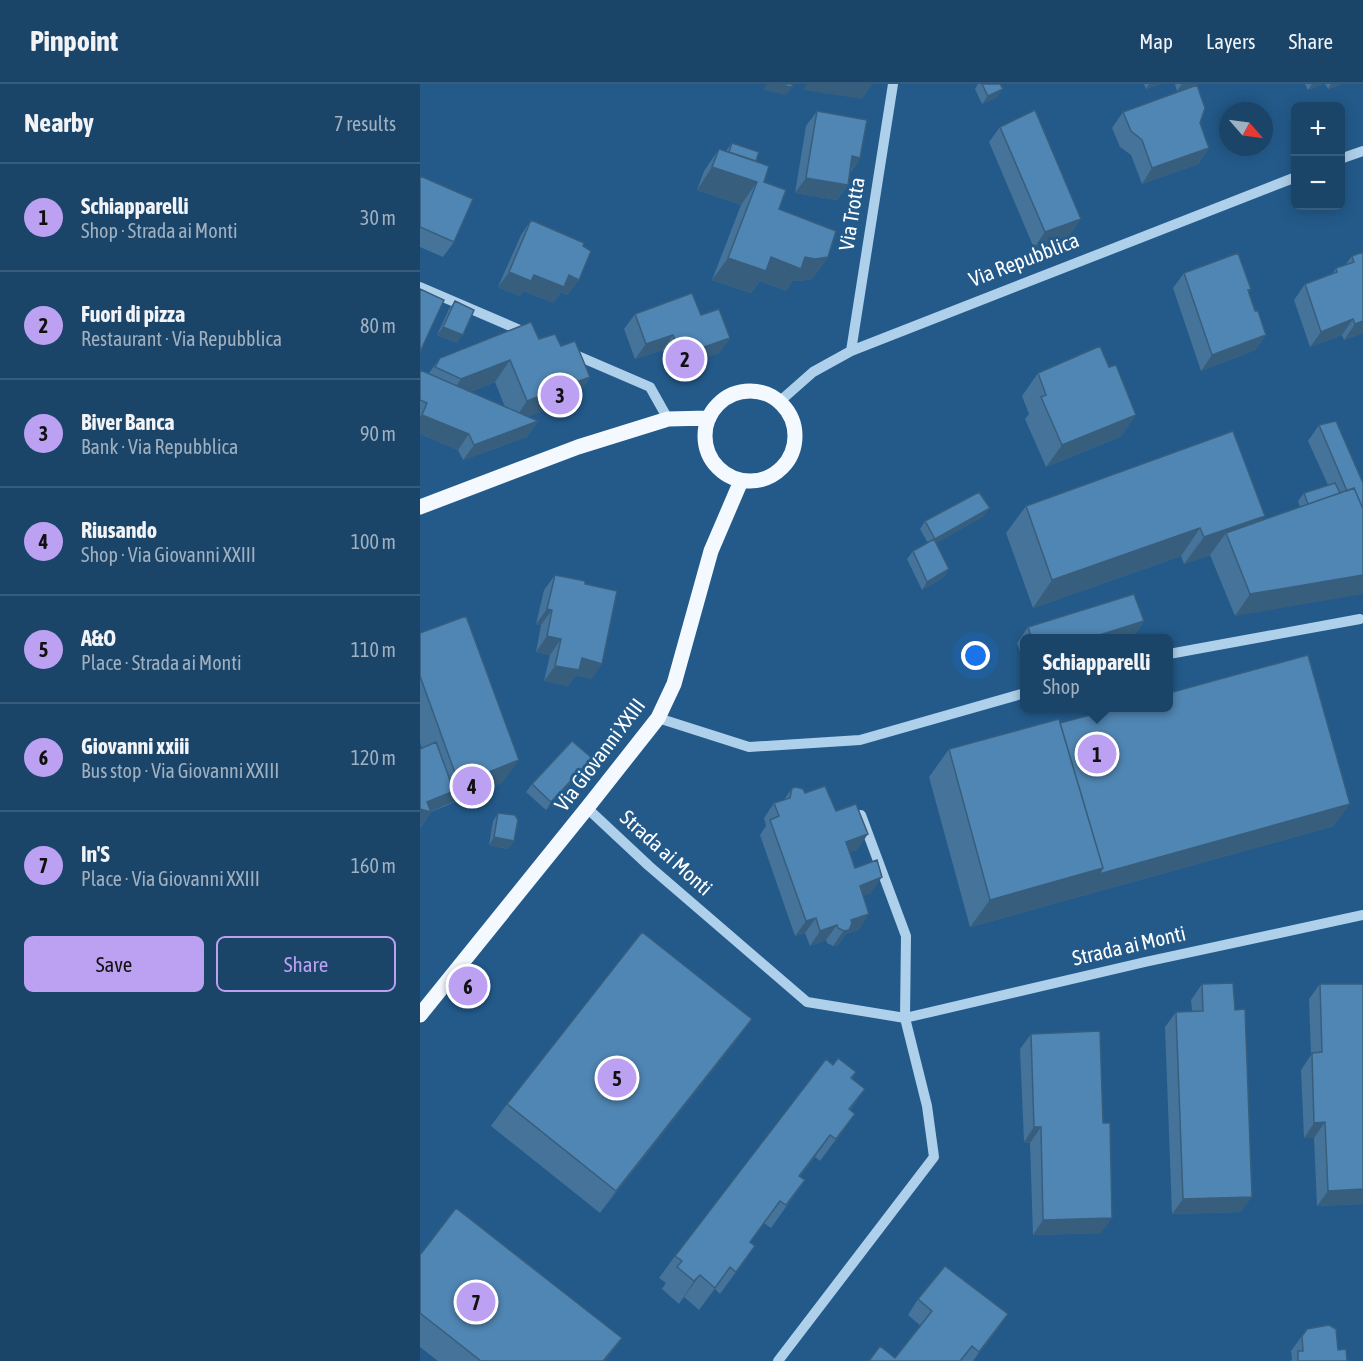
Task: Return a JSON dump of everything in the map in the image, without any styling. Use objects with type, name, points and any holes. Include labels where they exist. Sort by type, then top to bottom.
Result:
[{"type":"main road","points":[[740,392],[760,393],[779,402],[789,413],[794,427],[795,441],[791,456],[783,468],[770,477],[756,482],[741,481],[717,468],[705,444],[705,431],[709,418],[722,402],[740,392]]},
{"type":"main road","points":[[420,507],[578,447],[668,419],[709,418]]},
{"type":"main road","name":"Via Giovanni XXIII","points":[[420,1015],[658,718],[674,684],[711,551],[741,481]]},
{"type":"street","name":"Via Trotta","points":[[851,351],[893,84]]},
{"type":"street","points":[[1345,158],[1363,151]]},
{"type":"street","name":"Via Repubblica","points":[[779,402],[813,372],[851,351],[1291,179]]},
{"type":"street","points":[[420,287],[540,339]]},
{"type":"street","points":[[562,349],[650,387],[668,419]]},
{"type":"street","points":[[1173,653],[1360,619]]},
{"type":"street","points":[[658,718],[749,747],[860,740],[1020,694]]},
{"type":"street","name":"Strada ai Monti","points":[[587,808],[649,866],[807,1002],[905,1018],[1145,962],[1363,915]]},
{"type":"street","points":[[778,1361],[934,1157],[927,1106],[905,1018],[906,936],[861,814]]},
{"type":"building","points":[[776,84],[792,84],[792,87]]},
{"type":"building","points":[[982,84],[1000,84],[1003,89],[988,96]]},
{"type":"building","points":[[1197,85],[1205,108],[1200,123],[1209,148],[1152,168],[1142,140],[1131,131],[1123,112]]},
{"type":"building","points":[[1035,110],[1081,219],[1045,232],[1000,127]]},
{"type":"building","points":[[817,111],[867,120],[860,158],[852,156],[848,185],[806,178]]},
{"type":"building","points":[[732,143],[759,152],[756,161],[729,152]]},
{"type":"building","points":[[719,149],[769,166],[764,182],[786,190],[779,209],[836,231],[828,257],[815,259],[805,257],[801,269],[771,257],[766,271],[728,258],[757,182],[712,167]]},
{"type":"building","points":[[420,176],[473,199],[454,242],[420,227]]},
{"type":"building","points":[[531,220],[584,243],[583,246],[591,251],[579,280],[569,275],[564,287],[534,275],[531,281],[509,272]]},
{"type":"building","points":[[1363,252],[1363,321],[1355,324],[1353,319],[1321,332],[1305,284],[1337,272],[1336,268],[1354,262],[1352,256]]},
{"type":"building","points":[[1238,253],[1251,289],[1248,290],[1255,311],[1258,311],[1266,335],[1212,355],[1184,273]]},
{"type":"building","points":[[420,289],[444,300],[420,352]]},
{"type":"building","points":[[692,293],[701,315],[719,309],[730,338],[681,355],[673,335],[646,344],[635,314]]},
{"type":"building","points":[[455,301],[474,310],[463,335],[443,327]]},
{"type":"building","points":[[531,322],[539,339],[555,334],[561,346],[575,341],[590,377],[527,401],[510,360],[461,379],[435,367],[440,358]]},
{"type":"building","points":[[1100,346],[1109,367],[1116,365],[1136,415],[1062,445],[1041,397],[1046,395],[1038,373]]},
{"type":"building","points":[[420,370],[538,421],[474,445],[469,434],[422,415],[427,403],[420,400]]},
{"type":"building","points":[[1336,421],[1363,483],[1363,509],[1354,488],[1347,491],[1319,425]]},
{"type":"building","points":[[1233,431],[1265,516],[1204,537],[1200,528],[1052,580],[1026,506]]},
{"type":"building","points":[[1335,483],[1340,493],[1308,504],[1304,493]]},
{"type":"building","points":[[1354,488],[1363,509],[1363,575],[1250,594],[1226,533]]},
{"type":"building","points":[[979,492],[990,508],[935,539],[925,521]]},
{"type":"building","points":[[934,539],[949,569],[927,582],[913,551]]},
{"type":"building","points":[[555,575],[617,591],[602,664],[582,658],[579,670],[555,666],[561,639],[547,636],[552,610],[547,609]]},
{"type":"building","points":[[1134,594],[1144,621],[1103,634],[1030,634],[1028,627]]},
{"type":"building","points":[[466,616],[519,760],[459,784],[420,676],[420,633]]},
{"type":"building","points":[[1308,655],[1350,804],[1099,874],[1103,868],[1060,723],[1101,712],[1173,712],[1173,692]]},
{"type":"building","points":[[1059,719],[1103,868],[990,900],[949,749]]},
{"type":"building","points":[[572,741],[592,758],[551,802],[532,784]]},
{"type":"building","points":[[436,742],[454,791],[427,802],[431,812],[420,809],[420,749]]},
{"type":"building","points":[[825,786],[836,811],[856,804],[868,834],[846,842],[855,868],[877,860],[882,877],[860,886],[869,914],[851,920],[849,930],[844,931],[837,925],[820,931],[816,918],[806,921],[770,820],[779,816],[774,803],[790,798],[792,788],[803,789],[805,793]]},
{"type":"building","points":[[498,813],[515,815],[518,820],[514,841],[494,837]]},
{"type":"building","points":[[642,932],[752,1019],[616,1191],[507,1104]]},
{"type":"building","points":[[1233,983],[1235,1010],[1245,1009],[1252,1197],[1183,1199],[1176,1012],[1203,1011],[1202,984]]},
{"type":"building","points":[[1320,984],[1363,984],[1363,1189],[1328,1191],[1325,1122],[1314,1123],[1312,1053],[1322,1052]]},
{"type":"building","points":[[1100,1031],[1103,1123],[1110,1123],[1112,1218],[1043,1220],[1041,1127],[1034,1127],[1031,1034]]},
{"type":"building","points":[[838,1058],[856,1072],[851,1078],[865,1089],[849,1109],[855,1114],[836,1139],[830,1135],[799,1176],[805,1180],[786,1205],[780,1201],[750,1242],[755,1246],[736,1272],[730,1267],[715,1288],[700,1275],[694,1281],[677,1267],[682,1261],[675,1256],[826,1059],[833,1065]]},
{"type":"building","points":[[456,1208],[622,1338],[603,1361],[481,1361],[420,1313],[420,1255]]},
{"type":"building","points":[[945,1266],[1008,1314],[979,1352],[972,1346],[960,1361],[869,1361],[880,1346],[895,1358],[932,1311],[918,1299]]},
{"type":"building","points":[[1329,1325],[1336,1329],[1338,1350],[1346,1349],[1347,1361],[1298,1361],[1298,1351],[1303,1351],[1302,1336],[1307,1329]]},
{"type":"place","name":"Fuori di pizza","points":[[685,359]]},
{"type":"place","name":"Biver Banca","points":[[560,395]]},
{"type":"place","name":"Schiapparelli","points":[[1097,754]]},
{"type":"place","name":"Riusando","points":[[472,786]]},
{"type":"place","name":"Giovanni xxiii","points":[[468,986]]},
{"type":"place","name":"A&O","points":[[617,1078]]},
{"type":"place","name":"In'S","points":[[476,1302]]}]
